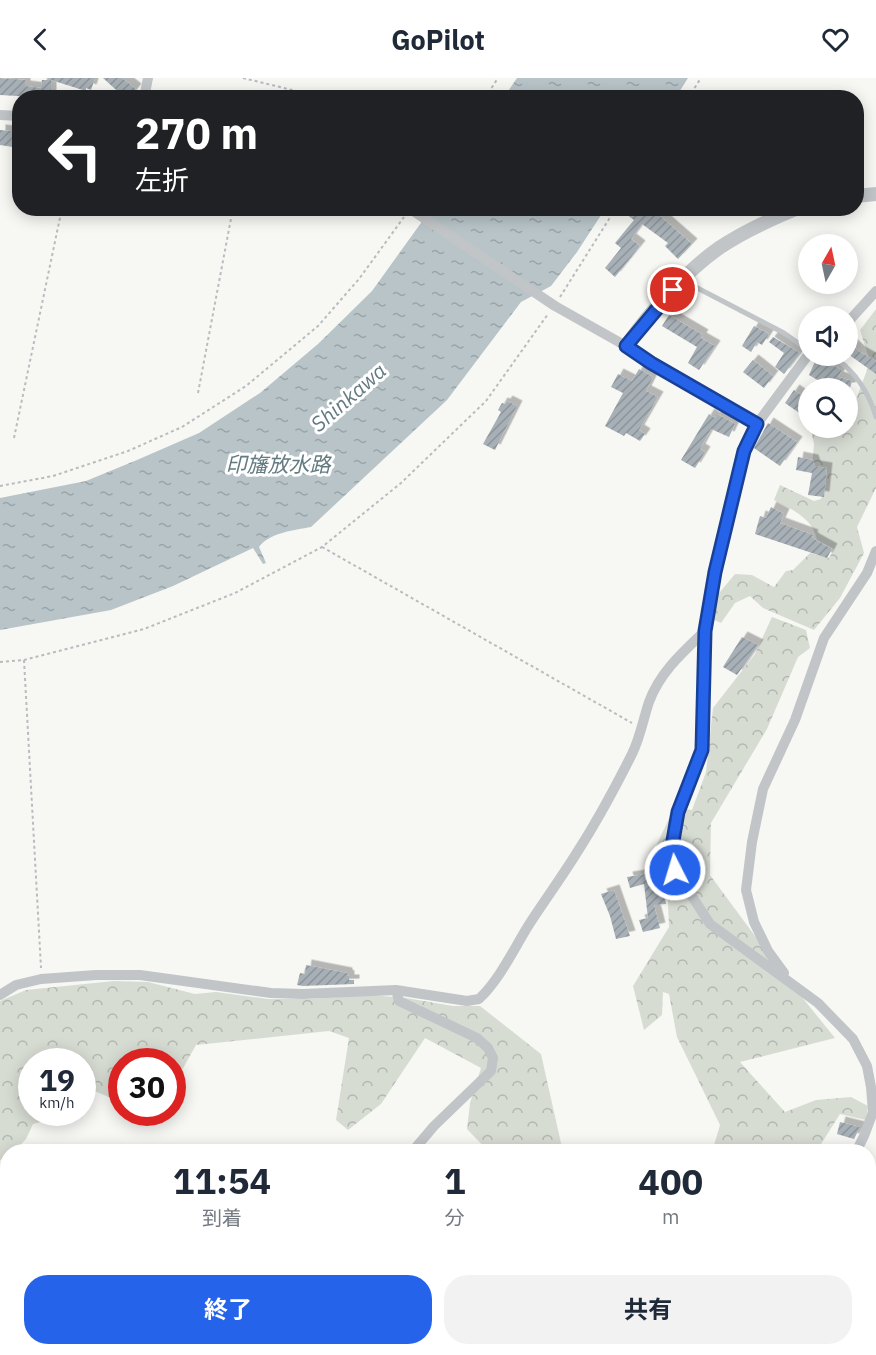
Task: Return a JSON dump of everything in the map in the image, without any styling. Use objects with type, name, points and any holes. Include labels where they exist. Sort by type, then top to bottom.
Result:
[{"type":"street","points":[[420,216],[555,306],[757,424]]},
{"type":"street","points":[[626,346],[682,280],[718,249],[778,216]]},
{"type":"street","points":[[858,311],[876,291]]},
{"type":"street","points":[[799,366],[757,424],[747,442],[730,504],[705,631],[702,750],[678,812],[671,852],[675,870],[710,924],[818,1003],[853,1039],[867,1066],[873,1112],[860,1144]]},
{"type":"street","points":[[792,983],[768,951],[754,922],[746,890],[752,842],[763,789],[795,720],[824,638],[867,573],[876,551]]},
{"type":"street","points":[[0,995],[16,985],[41,979],[140,975],[271,993],[396,990],[467,1001],[479,999],[487,992],[578,852],[632,753],[658,682],[682,652],[705,631]]},
{"type":"street","points":[[396,990],[399,1001],[477,1038],[488,1048],[494,1058],[491,1071],[434,1126],[419,1144]]},
{"type":"lane","points":[[682,280],[784,333],[798,345]]},
{"type":"lane","points":[[848,366],[871,399],[876,417]]},
{"type":"path","points":[[243,78],[293,90]]},
{"type":"path","points":[[14,438],[60,216]]},
{"type":"path","points":[[198,393],[231,216]]},
{"type":"path","points":[[0,486],[53,476],[128,451],[182,427],[246,386],[318,326],[359,279],[404,216]]},
{"type":"path","points":[[0,662],[24,660],[112,639],[185,614],[235,593],[322,547],[401,483],[486,401],[555,306],[611,216]]},
{"type":"path","points":[[322,547],[642,729]]},
{"type":"path","points":[[24,660],[41,979]]},
{"type":"green space","points":[[876,309],[876,488],[857,527],[864,553],[840,598],[814,630],[763,608],[750,596],[735,603],[721,623],[712,619],[715,598],[735,574],[752,575],[774,587],[786,571],[793,570],[810,553],[829,558],[834,549],[817,540],[811,526],[800,515],[774,500],[780,485],[814,501],[821,499],[827,471],[812,466],[813,438],[858,438],[858,394],[870,362],[860,330]]},
{"type":"green space","points":[[772,617],[806,630],[810,648],[798,657],[767,729],[711,823],[710,875],[780,970],[835,1038],[740,1062],[785,1112],[816,1100],[851,1097],[868,1106],[866,1120],[840,1114],[821,1144],[714,1144],[720,1125],[677,1037],[669,994],[663,992],[662,1015],[644,1030],[633,986],[669,927],[667,879],[650,859],[674,808],[692,810],[706,772],[713,708],[755,654]]},
{"type":"green space","points":[[114,981],[148,982],[195,994],[216,992],[268,999],[370,995],[453,1006],[480,1006],[541,1054],[561,1144],[481,1144],[467,1129],[470,1103],[481,1068],[425,1038],[381,1104],[348,1130],[336,1120],[349,1038],[329,1031],[196,1045],[186,1063],[186,1048],[108,1048],[108,1097],[96,1092],[96,1048],[18,1048],[18,1126],[32,1126],[21,1144],[0,1144],[0,1001],[26,990]]},
{"type":"water","points":[[517,78],[688,78],[680,90],[509,90]]},
{"type":"water","name":"印旛放水路","points":[[426,216],[600,216],[551,286],[521,302],[447,400],[311,527],[282,533],[263,542],[259,547],[266,563],[263,564],[253,548],[173,586],[111,610],[0,630],[0,498],[86,481],[199,433],[260,393],[318,344],[372,291]]},
{"type":"building","points":[[0,78],[25,80],[25,86],[41,88],[42,80],[51,80],[51,90],[12,90],[12,96],[0,95]]},
{"type":"building","points":[[51,78],[95,78],[91,90],[86,88],[83,90],[51,80]]},
{"type":"building","points":[[103,78],[122,78],[136,89],[135,90],[116,90]]},
{"type":"building","points":[[0,130],[12,131],[12,147],[0,145]]},
{"type":"building","points":[[629,216],[660,216],[692,244],[678,259],[665,246],[668,243],[642,224],[631,239],[640,246],[615,277],[605,268],[621,248],[615,243],[634,220]]},
{"type":"building","points":[[669,315],[703,335],[701,338],[715,346],[699,370],[688,363],[697,347],[662,326]]},
{"type":"building","points":[[754,326],[769,334],[762,345],[757,342],[751,352],[742,346]]},
{"type":"building","points":[[773,337],[798,352],[798,356],[784,374],[775,367],[784,353],[769,342]]},
{"type":"building","points":[[858,350],[876,361],[876,374],[858,361]]},
{"type":"building","points":[[753,360],[773,376],[764,388],[743,372]]},
{"type":"building","points":[[813,366],[834,366],[842,370],[838,377],[842,378],[814,378],[809,375]]},
{"type":"building","points":[[639,369],[653,377],[646,391],[658,397],[639,430],[645,434],[640,441],[626,433],[624,436],[605,426],[623,393],[611,387],[618,374],[632,381]]},
{"type":"building","points":[[794,390],[798,393],[798,412],[785,403]]},
{"type":"building","points":[[507,401],[517,406],[495,450],[483,444],[501,412],[498,410],[502,403],[505,404]]},
{"type":"building","points":[[709,414],[715,418],[717,414],[735,424],[729,437],[711,429],[700,449],[705,452],[695,468],[681,460]]},
{"type":"building","points":[[768,423],[797,442],[780,466],[754,448]]},
{"type":"building","points":[[798,457],[813,460],[815,466],[827,468],[824,497],[808,495],[812,473],[796,470]]},
{"type":"building","points":[[771,507],[784,514],[780,523],[813,535],[814,539],[832,549],[827,558],[755,534],[760,516],[766,518]]},
{"type":"building","points":[[742,637],[758,645],[737,675],[723,667]]},
{"type":"building","points":[[659,872],[666,904],[654,905],[660,928],[643,932],[639,920],[648,918],[644,884],[630,888],[627,877]]},
{"type":"building","points":[[614,890],[630,936],[616,939],[601,894]]},
{"type":"building","points":[[306,965],[347,973],[349,980],[354,980],[354,984],[297,985],[300,973],[305,974]]},
{"type":"building","points":[[840,1122],[860,1127],[854,1139],[837,1134]]},
{"type":"route","points":[[673,290],[626,346],[651,363],[757,424],[744,451],[715,572],[705,631],[702,750],[678,812],[671,852],[675,870]]},
{"type":"water label","name":"Shinkawa","points":[[348,397]]}]
